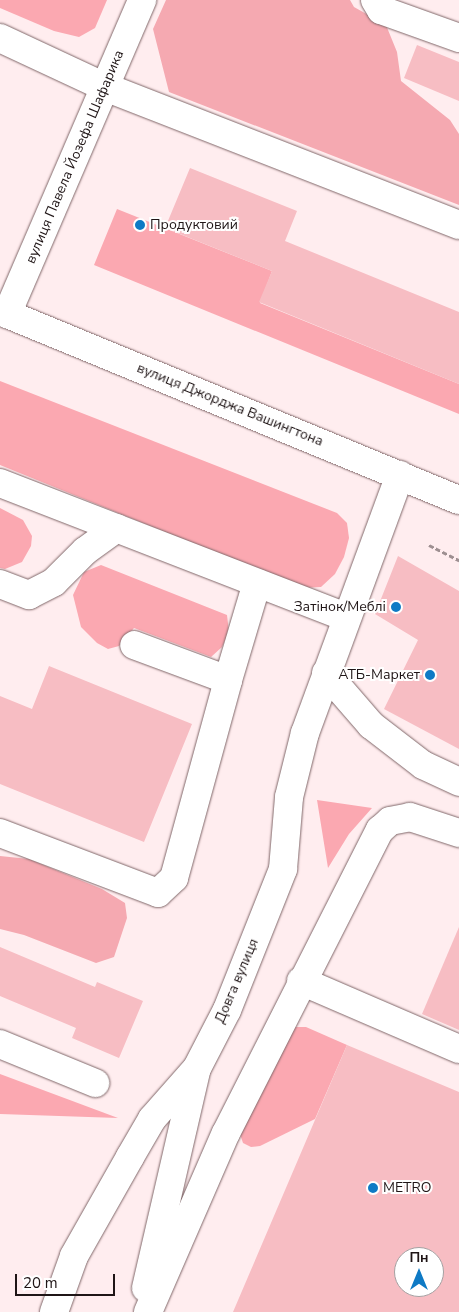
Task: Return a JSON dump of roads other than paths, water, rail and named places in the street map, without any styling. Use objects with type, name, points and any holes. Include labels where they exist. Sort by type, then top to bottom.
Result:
[{"type":"main road","name":"вулиця Павела Йозефа Шафарика","points":[[4,313],[142,0]]},
{"type":"main road","points":[[375,0],[381,10],[459,38]]},
{"type":"main road","points":[[0,38],[105,87],[459,225]]},
{"type":"main road","name":"вулиця Джорджа Вашингтона","points":[[4,313],[459,500]]},
{"type":"main road","name":"Довга вулиця","points":[[54,1312],[74,1256],[147,1126],[197,1068],[227,1010],[282,869],[289,797],[305,733],[346,617],[400,475]]},
{"type":"main road","points":[[0,483],[346,617]]},
{"type":"main road","points":[[0,584],[29,595],[54,582],[85,551],[117,528]]},
{"type":"main road","points":[[0,833],[158,893],[174,878],[228,680],[257,583]]},
{"type":"main road","points":[[134,645],[228,680]]},
{"type":"main road","points":[[326,673],[371,725],[423,765],[459,782]]},
{"type":"main road","points":[[148,1312],[226,1133],[301,981],[380,830],[390,821],[410,817],[459,833]]},
{"type":"main road","points":[[301,981],[459,1049]]},
{"type":"main road","points":[[0,1044],[95,1083]]},
{"type":"main road","points":[[140,1312],[197,1068]]},
{"type":"place","name":"Продуктовий","points":[[140,225]]},
{"type":"place","name":"Затінок/Меблі","points":[[396,607]]},
{"type":"place","name":"АТБ-Маркет","points":[[430,675]]},
{"type":"place","name":"METRO","points":[[373,1188]]}]
